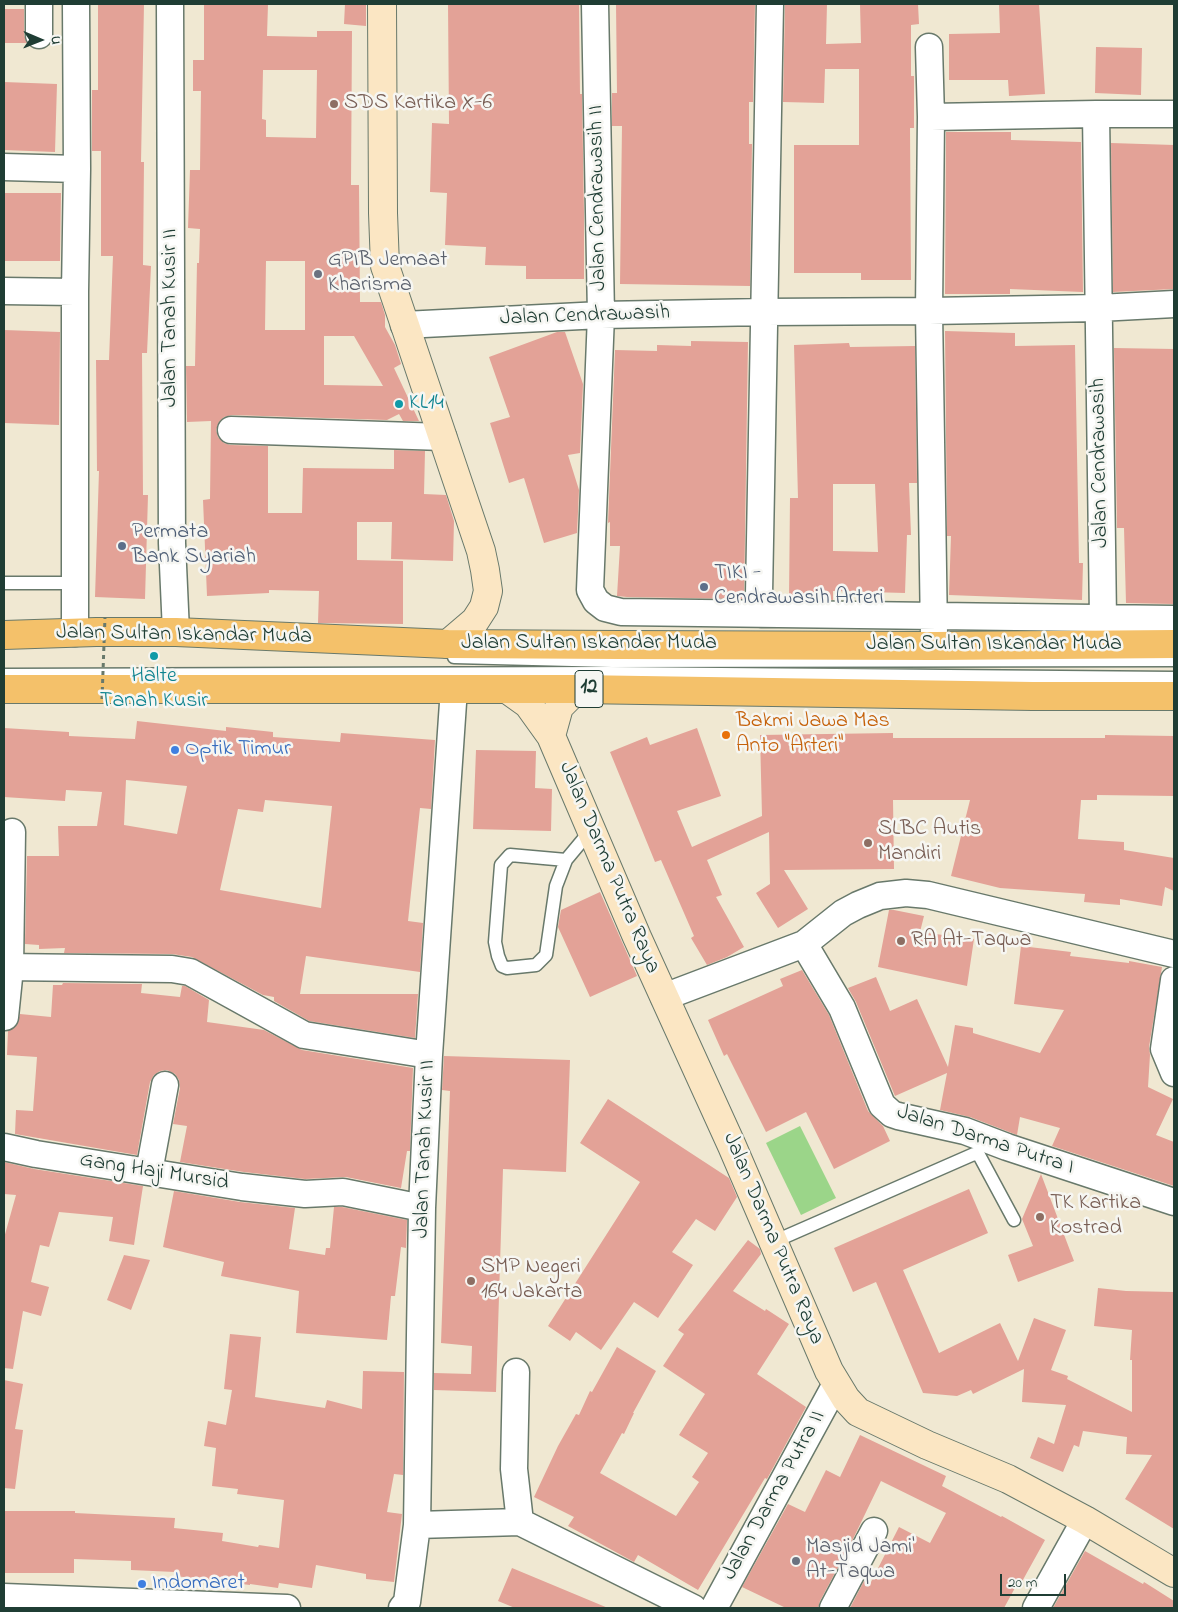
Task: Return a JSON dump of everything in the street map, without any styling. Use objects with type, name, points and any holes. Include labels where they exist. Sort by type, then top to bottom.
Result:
[{"type":"highway","name":"Jalan Sultan Iskandar Muda","points":[[4,635],[75,633],[444,650],[620,645],[934,646],[1174,644]]},
{"type":"highway","name":"Jalan Sultan Iskandar Muda","points":[[4,689],[454,688],[1174,696]]},
{"type":"street","points":[[39,4],[39,35]]},
{"type":"street","points":[[75,633],[76,4]]},
{"type":"street","name":"Jalan Tanah Kusir II","points":[[170,4],[172,543],[185,639]]},
{"type":"street","points":[[382,4],[385,266],[486,570],[488,591],[484,607],[475,621],[444,650]]},
{"type":"street","name":"Jalan Cendrawasih II","points":[[595,4],[601,315],[590,590],[596,601],[605,608],[621,612]]},
{"type":"street","points":[[760,614],[770,4]]},
{"type":"street","points":[[928,47],[931,117],[929,311],[934,646]]},
{"type":"street","name":"Jalan Cendrawasih","points":[[1096,114],[1103,619]]},
{"type":"street","points":[[931,117],[1174,114]]},
{"type":"street","points":[[4,167],[77,169]]},
{"type":"street","points":[[4,291],[75,292]]},
{"type":"street","name":"Jalan Cendrawasih","points":[[404,325],[601,315],[1099,308],[1174,304]]},
{"type":"street","points":[[230,430],[443,437]]},
{"type":"street","points":[[620,645],[621,612],[1174,619]]},
{"type":"street","points":[[732,614],[732,645]]},
{"type":"street","name":"Jalan Tanah Kusir II","points":[[402,1608],[407,1602],[418,1525],[422,1208],[429,1055],[454,688]]},
{"type":"street","name":"Jalan Darma Putra Raya","points":[[507,689],[528,704],[550,736],[637,938],[732,1146],[829,1371],[846,1399],[858,1412],[927,1445],[1008,1479],[1085,1520],[1174,1573]]},
{"type":"street","name":"Jalan Darma Putra Raya","points":[[550,736],[559,707],[577,689]]},
{"type":"street","points":[[5,1017],[12,832]]},
{"type":"street","points":[[664,997],[804,944],[843,913],[858,905],[880,896],[906,893],[928,895],[1174,954]]},
{"type":"street","name":"Jalan Darma Putra I","points":[[804,944],[842,1008],[882,1105],[892,1114],[965,1131],[1173,1206]]},
{"type":"street","points":[[7,967],[172,968],[190,972],[304,1035],[429,1055]]},
{"type":"street","points":[[1174,980],[1164,1049],[1174,1073]]},
{"type":"street","points":[[148,1172],[165,1085]]},
{"type":"street","name":"Gang Haji Mursid","points":[[4,1147],[36,1154],[242,1187],[311,1194],[343,1192],[422,1208]]},
{"type":"street","points":[[516,1372],[514,1469],[520,1522]]},
{"type":"street","name":"Jalan Darma Putra II","points":[[714,1608],[836,1384]]},
{"type":"street","points":[[1036,1608],[1085,1520]]},
{"type":"street","points":[[418,1525],[520,1522],[693,1608]]},
{"type":"street","points":[[833,1608],[874,1531]]},
{"type":"street","points":[[4,1597],[149,1605],[287,1608]]},
{"type":"lane","points":[[4,583],[75,583]]},
{"type":"lane","points":[[185,639],[335,651]]},
{"type":"lane","points":[[444,650],[612,661],[1174,660]]},
{"type":"lane","points":[[4,675],[608,674],[1174,678]]},
{"type":"lane","points":[[566,860],[510,855],[501,865],[495,942],[502,966],[507,968],[536,965],[546,955],[556,886],[566,860],[591,829]]},
{"type":"lane","points":[[772,1242],[974,1154],[979,1155],[1014,1220]]},
{"type":"path","points":[[102,699],[105,617]]},
{"type":"green space","points":[[800,1126],[836,1198],[801,1215],[766,1143]]},
{"type":"building","points":[[98,4],[144,4],[141,162],[144,162],[143,265],[151,266],[147,353],[142,353],[143,495],[148,495],[145,599],[95,597],[99,471],[97,471],[96,360],[109,360],[113,256],[101,256],[101,151],[92,151],[92,90],[98,90]]},
{"type":"building","points":[[204,4],[268,4],[267,36],[317,37],[317,31],[352,31],[351,185],[359,185],[360,302],[381,302],[385,315],[385,327],[395,345],[401,364],[394,368],[419,421],[403,421],[399,414],[387,420],[232,415],[224,417],[219,422],[216,430],[218,437],[224,443],[230,445],[268,446],[268,513],[302,513],[303,468],[394,469],[394,450],[425,451],[424,494],[446,495],[454,521],[453,561],[391,559],[392,522],[357,522],[357,560],[403,561],[403,624],[318,623],[319,591],[269,590],[269,593],[207,596],[203,500],[210,499],[211,421],[187,422],[186,366],[195,366],[197,263],[199,263],[200,229],[188,228],[190,170],[200,170],[201,91],[193,91],[193,60],[204,60]],"holes":[[[263,70],[317,70],[316,138],[266,137],[266,120],[262,119]],[[266,261],[305,261],[305,330],[265,330]],[[324,336],[354,336],[383,386],[324,385]]]},
{"type":"building","points":[[345,4],[366,4],[366,26],[344,24]]},
{"type":"building","points":[[448,4],[579,4],[584,279],[526,279],[526,266],[485,265],[486,247],[445,245],[447,193],[430,192],[432,123],[449,124]]},
{"type":"building","points":[[616,4],[755,4],[753,102],[749,102],[749,144],[752,144],[750,286],[620,284],[622,126],[612,126],[612,93],[617,93]]},
{"type":"building","points":[[785,4],[827,4],[826,44],[861,43],[860,4],[918,4],[919,24],[911,25],[911,76],[914,76],[914,128],[910,128],[911,280],[861,280],[861,273],[794,273],[794,145],[859,145],[859,69],[825,69],[824,103],[783,102]]},
{"type":"building","points":[[999,4],[1039,4],[1045,94],[1009,96],[1008,80],[949,80],[949,34],[1000,33]]},
{"type":"building","points":[[4,9],[24,9],[24,35],[27,43],[4,43]]},
{"type":"building","points":[[1096,47],[1142,48],[1141,95],[1095,93]]},
{"type":"building","points":[[4,82],[57,84],[55,152],[4,150]]},
{"type":"building","points":[[946,132],[1011,132],[1011,140],[1081,142],[1083,292],[1010,289],[1010,294],[945,294]]},
{"type":"building","points":[[1111,143],[1174,145],[1174,289],[1113,292]]},
{"type":"building","points":[[4,193],[61,193],[60,261],[4,261]]},
{"type":"building","points":[[4,330],[60,332],[59,425],[4,423]]},
{"type":"building","points":[[945,331],[1015,333],[1015,346],[1075,345],[1079,563],[1083,563],[1082,600],[949,595],[951,536],[947,536]]},
{"type":"building","points":[[557,332],[565,332],[583,384],[580,453],[568,455],[579,490],[577,533],[544,543],[524,478],[509,483],[490,423],[510,417],[489,357]]},
{"type":"building","points":[[691,341],[748,342],[744,599],[617,596],[620,546],[610,546],[610,522],[608,523],[615,350],[657,351],[657,345],[691,346]]},
{"type":"building","points":[[849,343],[850,347],[915,346],[917,483],[909,483],[911,535],[907,535],[905,593],[833,591],[833,600],[789,599],[790,498],[798,498],[794,345]],"holes":[[[833,484],[875,484],[878,552],[833,551]]]},
{"type":"building","points":[[1114,348],[1174,349],[1174,604],[1126,603],[1124,528],[1117,528]]},
{"type":"building","points":[[137,721],[226,731],[226,727],[273,732],[273,737],[340,742],[341,733],[435,740],[431,809],[420,808],[408,921],[423,923],[420,972],[306,956],[300,994],[418,994],[415,1038],[309,1021],[274,1001],[274,997],[263,995],[192,957],[172,954],[64,953],[65,948],[39,949],[39,945],[25,944],[27,856],[59,856],[58,826],[97,826],[102,792],[66,790],[65,801],[4,797],[4,728],[69,732],[69,736],[135,739]],"holes":[[[126,780],[187,786],[177,834],[124,825]],[[265,800],[332,806],[321,908],[220,890],[238,809],[263,812]]]},
{"type":"building","points":[[697,728],[721,796],[677,811],[692,847],[762,816],[760,735],[893,733],[893,738],[1105,738],[1105,735],[1174,736],[1174,796],[1097,795],[1097,800],[1081,800],[1078,839],[1124,842],[1124,850],[1174,858],[1174,891],[1165,887],[1162,906],[1120,899],[1120,905],[1084,902],[1085,894],[1000,888],[951,876],[970,800],[893,800],[894,869],[784,870],[808,909],[778,928],[756,893],[770,884],[769,832],[707,860],[722,895],[716,897],[744,947],[727,957],[707,965],[691,938],[694,936],[661,860],[655,862],[610,752],[647,737],[650,745]]},
{"type":"building","points":[[476,750],[536,751],[535,788],[552,789],[551,831],[473,829]]},
{"type":"building","points":[[600,892],[637,976],[590,997],[558,927],[561,910]]},
{"type":"building","points":[[889,910],[924,916],[920,932],[974,939],[967,986],[878,967]]},
{"type":"building","points":[[1021,946],[1071,952],[1070,956],[1129,963],[1129,961],[1162,967],[1149,1047],[1148,1087],[1173,1099],[1156,1135],[1174,1142],[1174,1186],[1052,1146],[1060,1128],[1020,1117],[1017,1135],[970,1117],[940,1110],[947,1073],[895,1096],[856,1002],[848,988],[876,977],[890,1011],[917,999],[948,1067],[955,1025],[973,1028],[973,1033],[1040,1053],[1064,1010],[1014,1004]]},
{"type":"building","points":[[802,970],[829,1015],[868,1111],[883,1126],[890,1141],[834,1169],[806,1112],[766,1132],[727,1054],[724,1056],[708,1020],[783,986],[780,979]]},
{"type":"building","points":[[63,983],[142,984],[141,993],[180,997],[182,986],[185,986],[209,1000],[207,1022],[264,1030],[302,1050],[413,1068],[410,1151],[407,1151],[401,1188],[346,1177],[305,1179],[180,1162],[187,1126],[173,1124],[180,1088],[179,1080],[175,1074],[167,1070],[160,1071],[154,1075],[150,1082],[137,1155],[15,1134],[16,1110],[33,1111],[37,1057],[7,1055],[8,1031],[17,1025],[20,1014],[51,1017],[53,985],[62,985]]},
{"type":"building","name":"SMP Negeri 164 Jakarta","points":[[444,1056],[570,1060],[566,1172],[503,1169],[496,1392],[434,1390],[434,1373],[471,1374],[472,1346],[441,1343],[450,1091],[442,1090]]},
{"type":"building","points":[[608,1099],[729,1178],[737,1197],[715,1231],[696,1219],[672,1252],[693,1265],[658,1318],[634,1302],[601,1350],[576,1332],[570,1341],[548,1326],[640,1182],[580,1143]]},
{"type":"building","points":[[4,1162],[34,1169],[143,1186],[134,1245],[109,1241],[113,1217],[59,1212],[49,1247],[40,1245],[31,1282],[49,1287],[41,1316],[23,1311],[13,1369],[4,1368],[4,1238],[16,1195],[4,1194]]},
{"type":"building","name":"TK Kartika Kostrad","points":[[1041,1174],[1074,1261],[1018,1282],[1008,1255],[1033,1246],[1022,1219]]},
{"type":"building","points":[[969,1189],[988,1233],[903,1270],[939,1353],[1000,1323],[1018,1361],[1034,1318],[1066,1330],[1051,1370],[1068,1376],[1067,1379],[1132,1412],[1132,1360],[1130,1360],[1132,1330],[1094,1326],[1098,1288],[1126,1291],[1174,1292],[1174,1529],[1125,1499],[1152,1455],[1126,1454],[1127,1437],[1083,1431],[1079,1447],[1074,1445],[1063,1472],[1030,1458],[1038,1437],[1054,1444],[1066,1405],[1022,1402],[1024,1369],[973,1394],[971,1390],[957,1396],[923,1393],[876,1282],[853,1292],[834,1248]]},
{"type":"building","points":[[174,1191],[240,1202],[295,1208],[289,1249],[325,1255],[326,1248],[330,1248],[334,1207],[407,1220],[406,1248],[401,1247],[395,1296],[391,1296],[387,1340],[296,1333],[299,1291],[221,1276],[224,1262],[163,1247]]},
{"type":"building","points":[[748,1240],[760,1249],[761,1254],[733,1291],[789,1324],[757,1374],[806,1407],[767,1479],[765,1478],[698,1590],[638,1555],[634,1562],[568,1526],[574,1517],[534,1497],[558,1446],[576,1414],[579,1415],[590,1391],[592,1392],[617,1347],[656,1371],[624,1434],[622,1433],[600,1473],[676,1516],[699,1482],[692,1477],[708,1453],[679,1435],[705,1394],[663,1366],[684,1334],[678,1330]]},
{"type":"building","points":[[124,1255],[150,1260],[131,1310],[107,1300]]},
{"type":"building","points":[[230,1334],[261,1337],[255,1397],[325,1408],[327,1400],[362,1409],[363,1371],[404,1372],[403,1475],[394,1474],[387,1512],[402,1514],[394,1582],[366,1579],[366,1574],[316,1565],[312,1588],[279,1583],[278,1588],[175,1576],[175,1572],[131,1570],[131,1561],[74,1559],[74,1573],[4,1573],[4,1511],[75,1511],[75,1513],[175,1518],[174,1528],[223,1533],[222,1541],[258,1547],[259,1545],[279,1548],[284,1500],[237,1494],[238,1489],[212,1486],[216,1448],[204,1446],[208,1421],[226,1425],[232,1390],[224,1389]]},
{"type":"building","points":[[4,1380],[23,1384],[15,1429],[23,1430],[15,1489],[4,1488]]},
{"type":"building","points":[[860,1435],[946,1476],[942,1486],[1045,1540],[1019,1587],[1016,1586],[1004,1608],[850,1608],[864,1581],[870,1584],[899,1527],[930,1543],[946,1513],[881,1481],[818,1608],[786,1608],[742,1587],[788,1504],[805,1512],[826,1470],[840,1477]]},
{"type":"building","points":[[1085,1551],[1143,1584],[1144,1582],[1174,1601],[1174,1608],[1053,1608]]},
{"type":"building","points":[[512,1568],[608,1608],[515,1608],[498,1601]]},
{"type":"place","name":"SDS Kartika X-6","points":[[334,104]]},
{"type":"place","name":"GPIB Jemaat Kharisma","points":[[318,274]]},
{"type":"place","name":"KL14","points":[[399,404]]},
{"type":"place","name":"Permata Bank Syariah","points":[[122,546]]},
{"type":"place","name":"TIKI - Cendrawasih Arteri","points":[[704,587]]},
{"type":"place","name":"Halte Tanah Kusir","points":[[154,656]]},
{"type":"place","name":"Bakmi Jawa Mas Anto \"Arteri\"","points":[[726,735]]},
{"type":"place","name":"Optik Timur","points":[[175,750]]},
{"type":"place","name":"SLBC Autis Mandiri","points":[[868,843]]},
{"type":"place","name":"RA At-Taqwa","points":[[901,941]]},
{"type":"place","name":"TK Kartika Kostrad","points":[[1040,1217]]},
{"type":"place","name":"SMP Negeri 164 Jakarta","points":[[471,1281]]},
{"type":"place","name":"Masjid Jami' At-Taqwa","points":[[796,1561]]},
{"type":"place","name":"Indomaret","points":[[142,1584]]}]
